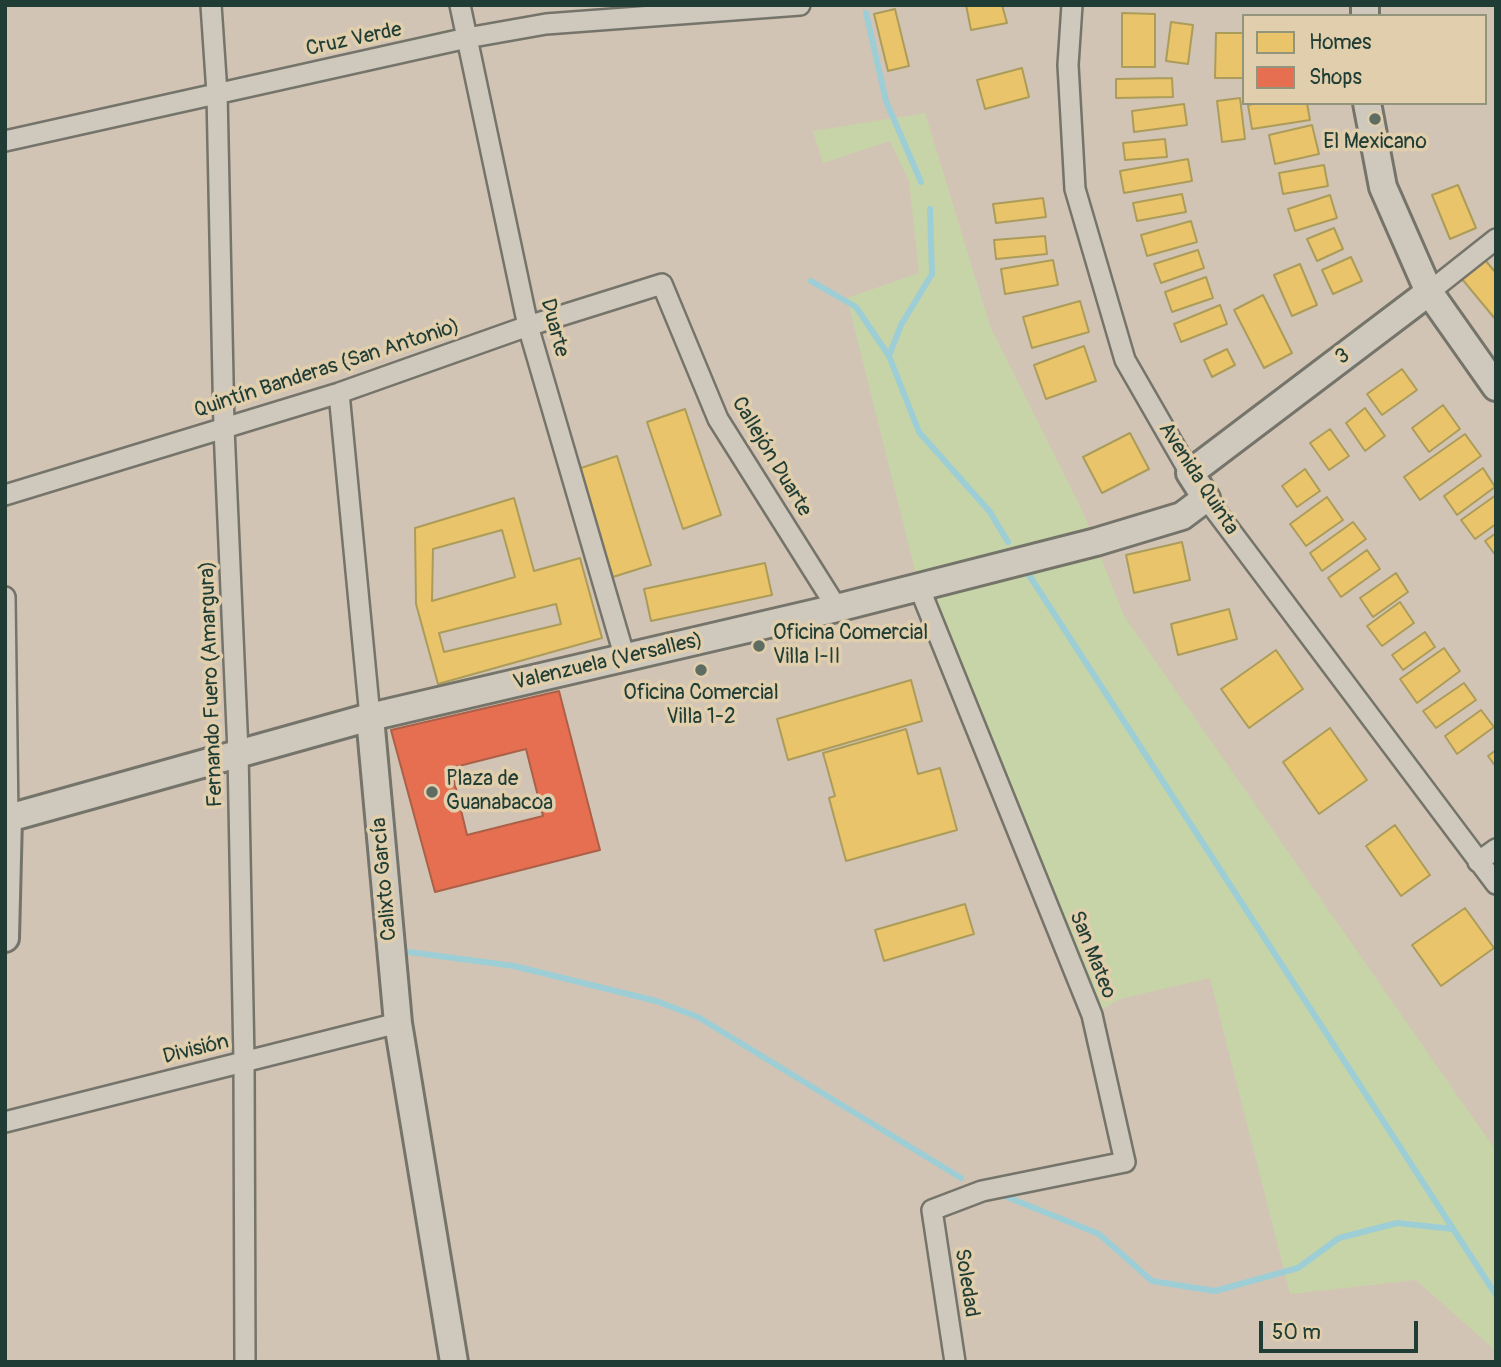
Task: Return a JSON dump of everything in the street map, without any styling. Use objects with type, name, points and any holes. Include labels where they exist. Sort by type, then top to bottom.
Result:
[{"type":"street","name":"Fernando Fuero (Amargura)","points":[[211,5],[217,93],[224,428],[238,752],[244,1061],[245,1362]]},
{"type":"street","name":"Duarte","points":[[460,5],[528,326],[625,658]]},
{"type":"street","name":"Cruz Verde","points":[[5,141],[467,38],[546,24],[800,5]]},
{"type":"street","name":"Avenida Quinta","points":[[1072,5],[1068,65],[1075,189],[1125,360],[1206,498],[1496,884]]},
{"type":"street","points":[[1367,105],[1383,187],[1429,292],[1496,387]]},
{"type":"street","name":"3","points":[[1190,473],[1496,239]]},
{"type":"street","name":"Quintín Banderas (San Antonio)","points":[[5,495],[340,393],[528,326],[662,284]]},
{"type":"street","name":"Callejón Duarte","points":[[662,284],[718,419],[837,608]]},
{"type":"street","name":"Calixto García","points":[[340,393],[398,1023],[454,1362]]},
{"type":"street","name":"Valenzuela (Versalles)","points":[[6,819],[370,717],[837,608],[1097,542],[1182,516],[1206,498]]},
{"type":"street","name":"San Mateo","points":[[919,587],[1092,1015],[1125,1162],[982,1191],[932,1210]]},
{"type":"street","points":[[5,597],[5,938]]},
{"type":"street","points":[[1478,862],[1496,849]]},
{"type":"street","name":"División","points":[[5,1122],[398,1023]]},
{"type":"street","name":"Soledad","points":[[932,1210],[955,1362]]},
{"type":"green space","points":[[925,113],[990,326],[1082,510],[1124,616],[1496,1151],[1496,1351],[1416,1280],[1290,1294],[1210,978],[1120,999],[1092,1015],[919,587],[847,298],[919,273],[909,181],[890,141],[823,163],[813,131]]},
{"type":"building: Homes","points":[[966,5],[1002,5],[1007,23],[971,30]]},
{"type":"building: Homes","points":[[895,9],[909,66],[888,71],[874,14]]},
{"type":"building: Homes","points":[[1122,13],[1155,14],[1155,67],[1122,67]]},
{"type":"building: Homes","points":[[1171,22],[1193,25],[1188,64],[1166,61]]},
{"type":"building: Homes","points":[[1216,33],[1242,33],[1242,78],[1215,78]]},
{"type":"building: Homes","points":[[1022,68],[1029,97],[985,109],[977,80]]},
{"type":"building: Homes","points":[[1172,78],[1173,97],[1116,98],[1116,79]]},
{"type":"building: Homes","points":[[1240,98],[1245,139],[1222,142],[1217,101]]},
{"type":"building: Homes","points":[[1184,104],[1187,125],[1134,132],[1132,111]]},
{"type":"building: Homes","points":[[1248,105],[1307,105],[1310,120],[1252,129]]},
{"type":"building: Homes","points":[[1312,125],[1319,154],[1275,164],[1269,135]]},
{"type":"building: Homes","points":[[1165,139],[1167,157],[1125,160],[1123,143]]},
{"type":"building: Homes","points":[[1188,159],[1192,181],[1124,193],[1120,171]]},
{"type":"building: Homes","points":[[1324,165],[1328,186],[1283,194],[1279,173]]},
{"type":"building: Homes","points":[[1458,185],[1476,228],[1450,239],[1432,195]]},
{"type":"building: Homes","points":[[1182,194],[1186,212],[1137,221],[1133,203]]},
{"type":"building: Homes","points":[[1330,195],[1337,218],[1295,231],[1288,209]]},
{"type":"building: Homes","points":[[1043,198],[1046,217],[996,223],[993,204]]},
{"type":"building: Homes","points":[[1191,221],[1197,242],[1147,256],[1141,235]]},
{"type":"building: Homes","points":[[1334,228],[1343,249],[1317,261],[1307,239]]},
{"type":"building: Homes","points":[[1045,236],[1047,254],[996,259],[994,240]]},
{"type":"building: Homes","points":[[1198,250],[1204,268],[1161,283],[1154,264]]},
{"type":"building: Homes","points":[[1351,257],[1362,281],[1333,294],[1322,270]]},
{"type":"building: Homes","points":[[1053,260],[1058,285],[1005,294],[1001,269]]},
{"type":"building: Homes","points":[[1485,260],[1496,273],[1496,320],[1462,279]]},
{"type":"building: Homes","points":[[1300,264],[1317,305],[1292,316],[1274,275]]},
{"type":"building: Homes","points":[[1206,277],[1213,298],[1172,312],[1165,292]]},
{"type":"building: Homes","points":[[1263,295],[1292,353],[1264,368],[1234,310]]},
{"type":"building: Homes","points":[[1080,301],[1089,332],[1032,348],[1023,317]]},
{"type":"building: Homes","points":[[1220,305],[1227,324],[1181,342],[1174,324]]},
{"type":"building: Homes","points":[[1084,346],[1096,381],[1046,399],[1034,365]]},
{"type":"building: Homes","points":[[1227,349],[1235,365],[1212,377],[1204,360]]},
{"type":"building: Homes","points":[[1402,369],[1417,390],[1382,415],[1367,394]]},
{"type":"building: Homes","points":[[1443,405],[1460,429],[1429,452],[1412,428]]},
{"type":"building: Homes","points":[[1365,408],[1385,436],[1365,451],[1346,423]]},
{"type":"building: Homes","points":[[685,409],[721,515],[683,529],[647,422]]},
{"type":"building: Homes","points":[[1330,429],[1349,456],[1329,470],[1310,443]]},
{"type":"building: Homes","points":[[1130,433],[1149,469],[1102,493],[1083,457]]},
{"type":"building: Homes","points":[[1465,434],[1481,456],[1420,500],[1404,477]]},
{"type":"building: Homes","points":[[617,456],[651,565],[613,577],[578,469]]},
{"type":"building: Homes","points":[[1483,468],[1495,487],[1457,515],[1444,496]]},
{"type":"building: Homes","points":[[1305,469],[1320,491],[1297,507],[1282,486]]},
{"type":"building: Homes","points":[[1496,495],[1496,524],[1475,539],[1461,520]]},
{"type":"building: Homes","points":[[1327,497],[1343,520],[1306,546],[1290,524]]},
{"type":"building: Homes","points":[[514,498],[534,571],[580,558],[602,638],[438,684],[416,604],[415,528]],"holes":[[[502,530],[515,577],[432,601],[433,549]],[[556,604],[561,624],[444,652],[439,633]]]},
{"type":"building: Homes","points":[[1353,522],[1366,539],[1322,571],[1310,553]]},
{"type":"building: Homes","points":[[1496,533],[1496,556],[1485,541]]},
{"type":"building: Homes","points":[[1182,542],[1190,580],[1134,593],[1126,555]]},
{"type":"building: Homes","points":[[1367,550],[1380,569],[1341,597],[1328,578]]},
{"type":"building: Homes","points":[[765,563],[772,595],[651,621],[644,589]]},
{"type":"building: Homes","points":[[1396,573],[1408,592],[1373,617],[1360,598]]},
{"type":"building: Homes","points":[[1400,602],[1414,623],[1382,646],[1367,626]]},
{"type":"building: Homes","points":[[1229,609],[1237,639],[1178,655],[1171,624]]},
{"type":"building: Homes","points":[[1425,632],[1435,647],[1403,670],[1392,655]]},
{"type":"building: Homes","points":[[1444,648],[1460,671],[1417,703],[1400,679]]},
{"type":"building: Homes","points":[[1276,650],[1303,689],[1249,728],[1221,689]]},
{"type":"building: Homes","points":[[911,680],[922,721],[788,760],[777,719]]},
{"type":"building: Homes","points":[[1464,683],[1476,700],[1436,728],[1423,711]]},
{"type":"building: Homes","points":[[1481,710],[1494,727],[1457,754],[1445,736]]},
{"type":"building: Homes","points":[[1330,728],[1367,780],[1319,814],[1283,762]]},
{"type":"building: Homes","points":[[906,729],[918,774],[940,768],[957,830],[846,861],[829,798],[835,796],[823,753]]},
{"type":"building: Homes","points":[[1496,750],[1496,767],[1488,756]]},
{"type":"building: Homes","points":[[1395,825],[1430,875],[1401,896],[1366,846]]},
{"type":"building: Homes","points":[[965,904],[974,934],[884,961],[875,930]]},
{"type":"building: Homes","points":[[1465,908],[1494,948],[1441,986],[1412,945]]},
{"type":"building: Shops","name":"Plaza de Guanabacoa","points":[[559,691],[600,850],[435,892],[391,730]],"holes":[[[526,749],[543,816],[467,835],[451,768]]]},
{"type":"waterway","points":[[866,13],[886,101],[921,182]]},
{"type":"waterway","points":[[889,356],[901,325],[932,274],[930,209]]},
{"type":"waterway","points":[[811,281],[856,307],[889,356],[919,432],[990,512],[1008,542]]},
{"type":"waterway","points":[[1029,575],[1496,1295]]},
{"type":"waterway","points":[[409,952],[514,966],[656,1001],[698,1017],[961,1178]]},
{"type":"waterway","points":[[1007,1197],[1099,1234],[1152,1281],[1215,1291],[1298,1268],[1339,1238],[1397,1223],[1453,1229]]},
{"type":"place","name":"El Mexicano","points":[[1375,119]]},
{"type":"place","name":"Oficina Comercial Villa I-II","points":[[759,646]]},
{"type":"place","name":"Oficina Comercial Villa 1-2","points":[[701,670]]},
{"type":"place","name":"Plaza de Guanabacoa","points":[[432,792]]}]
